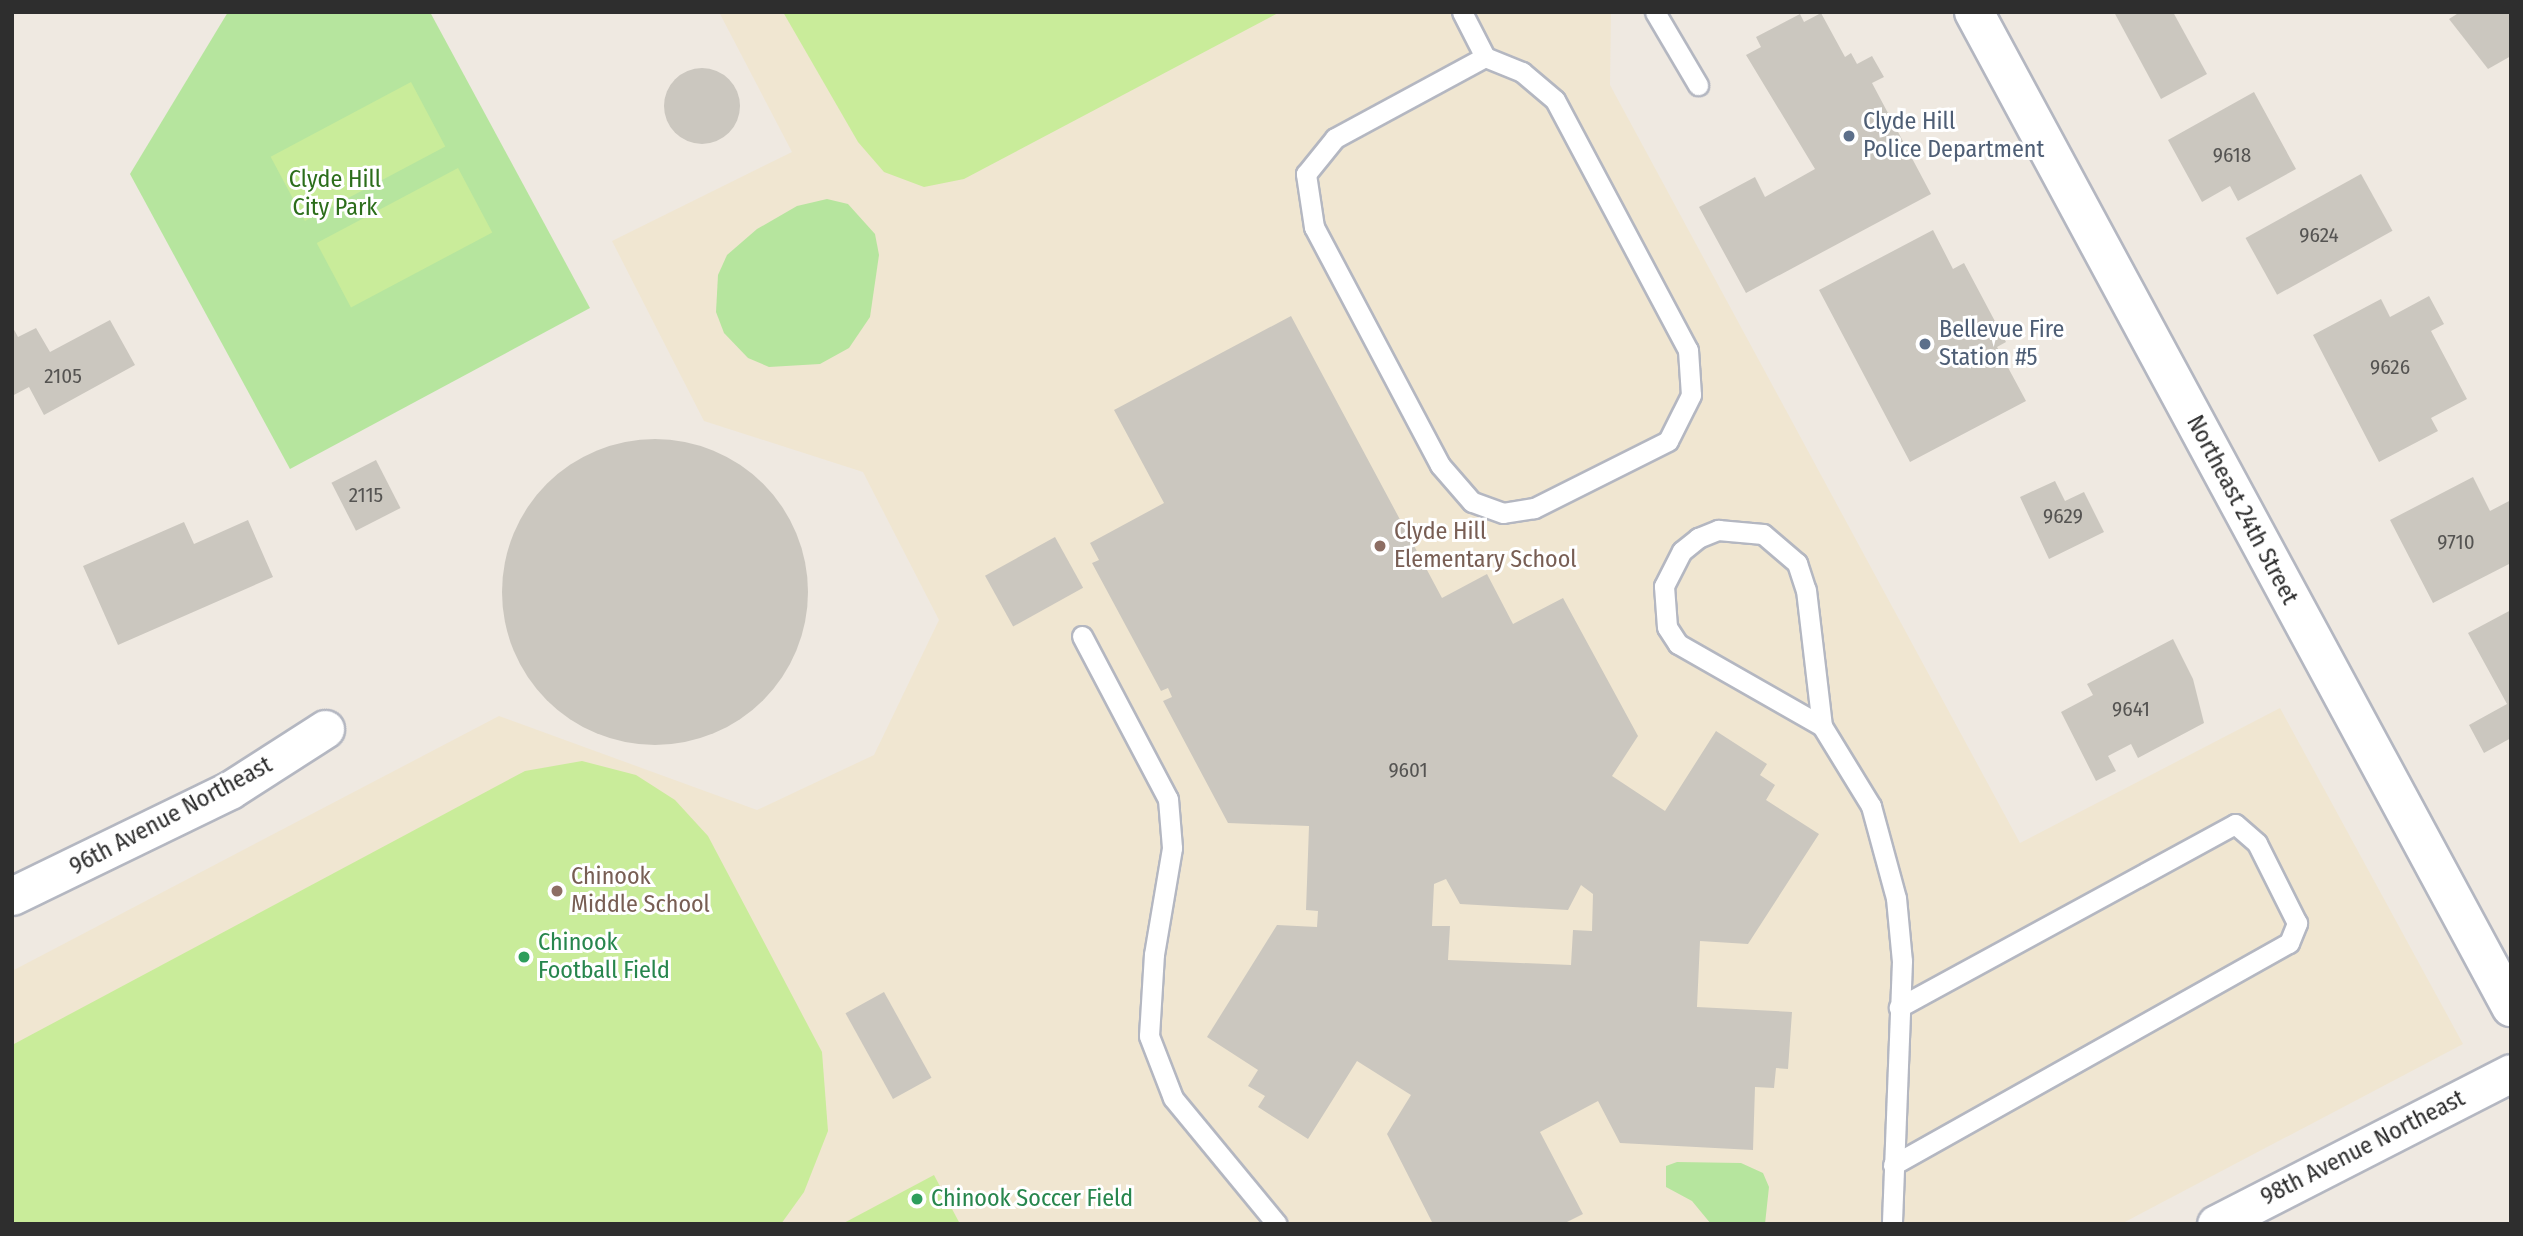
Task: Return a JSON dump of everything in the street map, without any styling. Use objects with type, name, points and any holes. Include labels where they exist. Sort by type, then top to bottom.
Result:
[{"type":"main road","name":"Northeast 24th Street","points":[[1973,12],[2511,1007]]},
{"type":"street","name":"96th Avenue Northeast","points":[[12,896],[230,790],[326,729]]},
{"type":"street","name":"98th Avenue Northeast","points":[[2216,1224],[2511,1073]]},
{"type":"lane","points":[[1462,12],[1485,57],[1522,72],[1555,100],[1688,350],[1691,395],[1668,441],[1534,508],[1503,513],[1472,502],[1440,465],[1314,227],[1306,174],[1335,138],[1485,57]]},
{"type":"lane","points":[[1654,12],[1698,85]]},
{"type":"lane","points":[[1822,726],[1678,644],[1667,627],[1664,586],[1682,551],[1698,538],[1718,530],[1763,534],[1797,563],[1806,590],[1822,726],[1875,819],[1896,898],[1899,1007],[1892,1224]]},
{"type":"lane","points":[[1082,636],[1168,799],[1172,848],[1154,954],[1149,1036],[1173,1098],[1277,1224]]},
{"type":"lane","points":[[1893,1165],[2289,943],[2297,923],[2257,843],[2235,824],[1899,1007]]},
{"type":"shaded area","name":"Clyde Hill Elementary School","points":[[719,12],[1611,12],[1610,85],[2020,843],[2280,708],[2463,1044],[2121,1224],[12,1224],[12,971],[499,716],[757,810],[874,755],[939,620],[863,472],[704,421],[612,241],[792,152]]},
{"type":"green space","name":"Clyde Hill City Park","points":[[228,12],[430,12],[590,308],[290,469],[130,174]]},
{"type":"green space","points":[[783,12],[1280,12],[964,179],[924,187],[884,172],[858,142]]},
{"type":"green space","points":[[411,82],[445,146],[305,221],[271,157]]},
{"type":"green space","points":[[458,168],[492,232],[351,308],[317,243]]},
{"type":"green space","points":[[827,199],[848,204],[875,234],[879,255],[870,317],[849,348],[820,364],[769,367],[748,358],[724,333],[716,312],[718,275],[727,255],[757,229],[797,206]]},
{"type":"green space","name":"Chinook Football Field","points":[[582,761],[636,775],[675,800],[708,836],[822,1052],[828,1131],[804,1192],[781,1224],[12,1224],[14,1044],[525,771]]},
{"type":"green space","points":[[1677,1162],[1741,1163],[1763,1173],[1769,1187],[1765,1224],[1711,1224],[1692,1201],[1666,1187],[1666,1166]]},
{"type":"green space","name":"Chinook Soccer Field","points":[[934,1175],[960,1224],[842,1224]]},
{"type":"building","points":[[2114,12],[2173,12],[2207,74],[2161,99]]},
{"type":"building","points":[[2460,12],[2511,12],[2511,56],[2488,69],[2449,19]]},
{"type":"building","name":"Clyde Hill Police Department","points":[[1821,13],[1845,57],[1851,53],[1857,64],[1872,56],[1884,77],[1872,83],[1931,194],[1746,293],[1699,207],[1755,177],[1765,197],[1815,169],[1746,55],[1761,47],[1756,37],[1800,14],[1804,22]]},
{"type":"building","points":[[702,68],[716,71],[729,79],[737,92],[740,106],[737,120],[729,133],[716,141],[702,144],[688,141],[675,133],[667,120],[664,106],[667,92],[675,79],[688,71]]},
{"type":"building","points":[[2254,92],[2296,169],[2238,201],[2230,186],[2202,202],[2168,140]]},
{"type":"building","points":[[2361,174],[2393,231],[2277,295],[2246,238]]},
{"type":"building","name":"Bellevue Fire Station #5","points":[[1933,230],[1953,269],[1964,263],[2006,342],[1997,347],[2026,401],[1910,462],[1819,290]]},
{"type":"building","points":[[2429,296],[2444,324],[2431,331],[2467,399],[2431,418],[2438,431],[2379,462],[2313,335],[2381,299],[2390,317]]},
{"type":"building","points":[[1291,316],[1442,598],[1487,574],[1513,624],[1563,598],[1638,736],[1612,776],[1665,811],[1716,731],[1767,764],[1760,775],[1775,785],[1766,800],[1819,834],[1748,944],[1700,941],[1697,1007],[1792,1012],[1788,1069],[1776,1068],[1774,1088],[1755,1087],[1753,1150],[1620,1143],[1598,1101],[1540,1132],[1583,1214],[1563,1224],[1433,1224],[1387,1134],[1411,1095],[1357,1061],[1308,1139],[1258,1107],[1265,1096],[1248,1086],[1258,1070],[1207,1037],[1277,925],[1317,927],[1318,911],[1306,910],[1309,826],[1228,823],[1163,701],[1172,697],[1168,688],[1161,691],[1092,563],[1099,560],[1090,543],[1164,503],[1114,410]],"holes":[[[1446,879],[1460,904],[1568,910],[1581,885],[1593,894],[1592,931],[1573,930],[1571,965],[1448,960],[1450,926],[1432,926],[1434,884]]]},
{"type":"building","points":[[110,320],[135,365],[44,415],[29,387],[12,396],[12,326],[18,337],[36,328],[50,352]]},
{"type":"building","points":[[655,439],[685,442],[714,450],[740,465],[763,484],[782,507],[797,533],[805,562],[808,592],[805,622],[797,651],[782,677],[763,700],[740,719],[714,734],[685,742],[655,745],[625,742],[596,734],[570,719],[547,700],[528,677],[513,651],[505,622],[502,592],[505,562],[513,533],[528,507],[547,484],[570,465],[596,450],[625,442]]},
{"type":"building","points":[[376,460],[401,508],[356,531],[331,483]]},
{"type":"building","points":[[2473,477],[2490,511],[2511,500],[2511,563],[2433,603],[2390,520]]},
{"type":"building","points":[[2055,481],[2065,501],[2084,492],[2104,532],[2049,559],[2020,497]]},
{"type":"building","points":[[248,520],[273,577],[118,645],[83,566],[184,522],[194,544]]},
{"type":"building","points":[[1055,537],[1083,588],[1013,627],[985,576]]},
{"type":"building","points":[[2511,610],[2511,738],[2484,753],[2469,725],[2507,704],[2468,633]]},
{"type":"building","points":[[2173,639],[2193,679],[2204,723],[2138,758],[2131,744],[2108,756],[2116,771],[2096,781],[2061,712],[2093,695],[2087,684]]},
{"type":"building","points":[[884,992],[932,1078],[893,1099],[846,1013]]},
{"type":"place","name":"Clyde Hill Police Department","points":[[1849,136]]},
{"type":"place","name":"Bellevue Fire Station #5","points":[[1925,344]]},
{"type":"place","name":"Clyde Hill Elementary School","points":[[1380,546]]},
{"type":"place","name":"Chinook Middle School","points":[[557,891]]},
{"type":"place","name":"Chinook Football Field","points":[[524,957]]},
{"type":"place","name":"Chinook Soccer Field","points":[[917,1199]]}]
